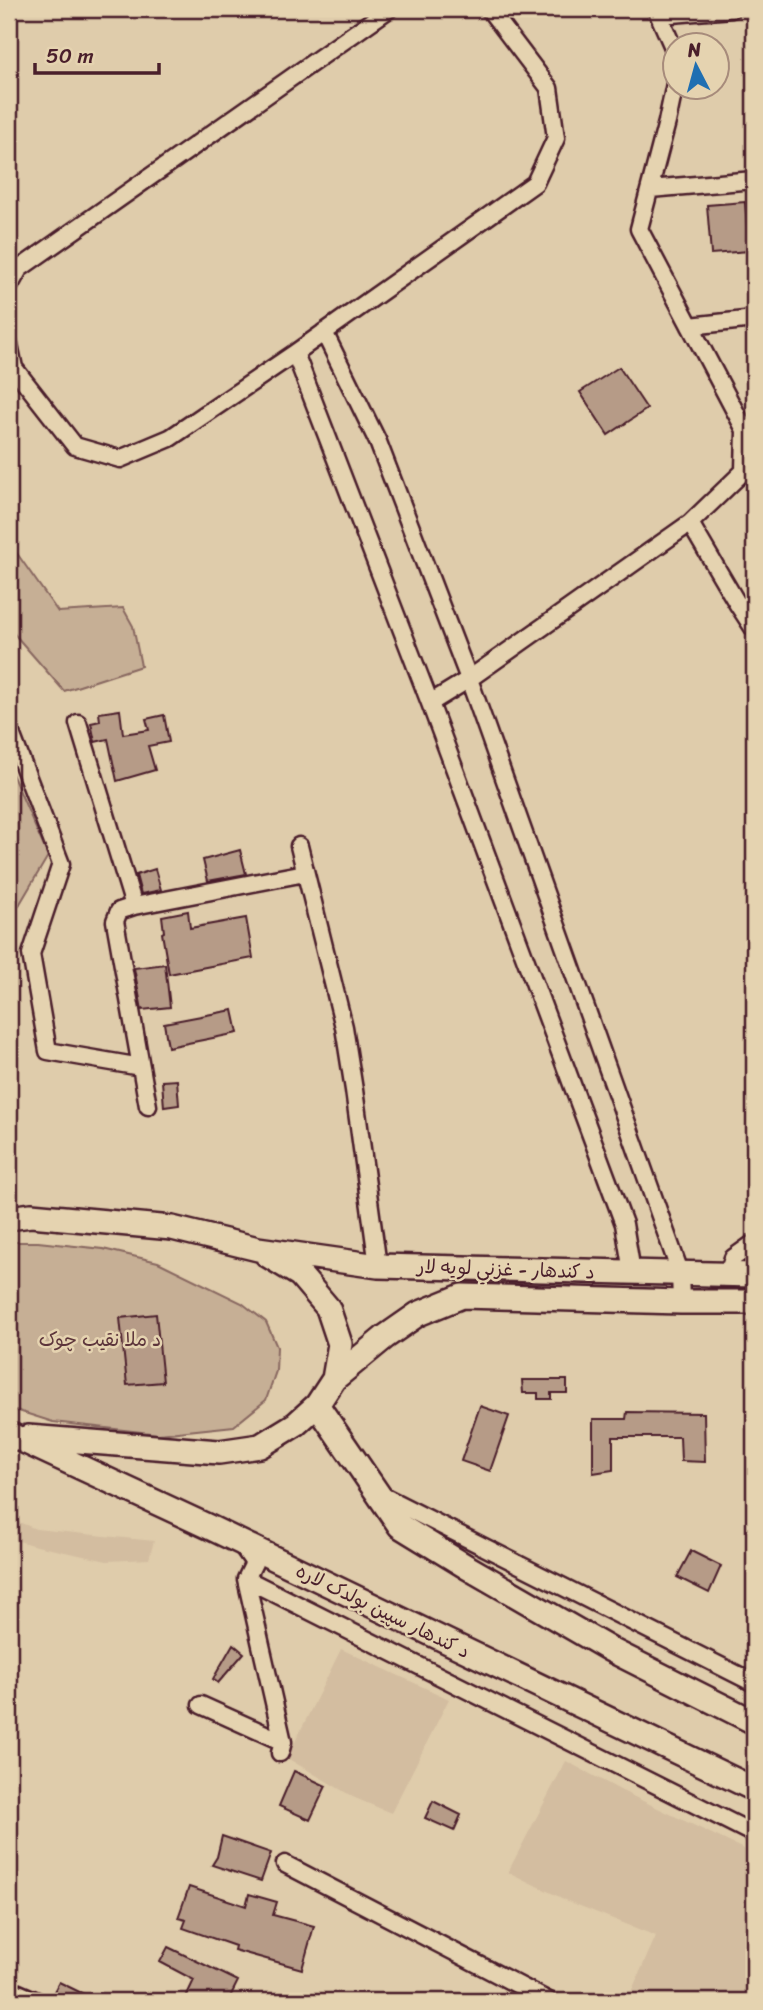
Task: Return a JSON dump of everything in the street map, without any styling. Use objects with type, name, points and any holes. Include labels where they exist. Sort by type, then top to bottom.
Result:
[{"type":"highway","name":"د کندهار - غزني لويه لار","points":[[9,1218],[31,1215],[172,1228],[258,1249],[378,1266],[754,1275]]},
{"type":"highway","name":"د کندهار - غزني لويه لار","points":[[258,1249],[300,1275],[328,1308],[340,1344],[334,1378]]},
{"type":"highway","name":"د کندهار - غزني لويه لار","points":[[10,1435],[219,1452],[260,1446],[296,1424],[317,1405],[334,1378],[385,1337],[418,1314],[462,1296],[754,1302]]},
{"type":"highway","points":[[317,1405],[400,1526],[611,1650],[754,1722]]},
{"type":"highway","name":"د کندهار سپین بولدک لاره","points":[[10,1435],[239,1541],[754,1789]]},
{"type":"street","points":[[9,287],[19,269],[389,9]]},
{"type":"street","points":[[9,344],[14,368],[75,446],[120,459],[170,438],[295,353],[535,183],[556,138],[549,88],[489,9]]},
{"type":"street","points":[[667,32],[658,12],[733,9]]},
{"type":"street","points":[[430,703],[469,679],[690,523],[749,473],[745,430],[639,229],[671,102]]},
{"type":"street","points":[[650,189],[754,180]]},
{"type":"street","points":[[690,326],[754,319]]},
{"type":"street","points":[[324,332],[378,442],[469,679],[680,1272],[681,1302]]},
{"type":"street","points":[[295,353],[430,703],[624,1224],[632,1272]]},
{"type":"street","points":[[690,523],[754,629]]},
{"type":"street","points":[[78,723],[134,905]]},
{"type":"street","points":[[9,728],[61,864],[31,954],[48,1051],[141,1067]]},
{"type":"street","points":[[299,846],[344,1027],[378,1266]]},
{"type":"street","points":[[148,1107],[115,921],[120,911],[134,905],[305,873]]},
{"type":"street","points":[[728,1274],[733,1258],[754,1243]]},
{"type":"street","points":[[377,1493],[754,1683]]},
{"type":"street","points":[[201,1705],[281,1747],[246,1579],[254,1563],[239,1541]]},
{"type":"street","points":[[246,1579],[754,1834]]},
{"type":"street","points":[[285,1864],[549,2001]]},
{"type":"street","points":[[9,1989],[37,2001]]},
{"type":"shaded area","points":[[9,1518],[36,1529],[154,1541],[149,1559],[107,1561],[9,1538]]},
{"type":"shaded area","points":[[341,1649],[449,1699],[391,1813],[355,1798],[287,1758]]},
{"type":"shaded area","points":[[566,1761],[754,1854],[754,2001],[627,2001],[656,1936],[570,1902],[508,1872]]},
{"type":"green space","points":[[9,542],[58,612],[123,608],[133,626],[141,666],[64,691],[9,628]]},
{"type":"green space","points":[[9,767],[48,856],[15,912],[9,913]]},
{"type":"green space","name":"د ملا نقيب چوک","points":[[9,1242],[38,1242],[103,1249],[158,1262],[242,1303],[266,1322],[277,1347],[276,1371],[266,1400],[234,1426],[159,1434],[53,1422],[9,1408]]},
{"type":"building","points":[[745,202],[749,251],[711,254],[707,205]]},
{"type":"building","points":[[619,367],[647,409],[608,435],[580,392]]},
{"type":"building","points":[[120,710],[123,734],[149,730],[146,719],[164,715],[169,742],[148,746],[155,770],[117,781],[108,739],[95,742],[91,723],[100,721],[99,713]]},
{"type":"building","points":[[240,850],[246,874],[208,881],[203,860]]},
{"type":"building","points":[[155,869],[161,890],[141,894],[136,875]]},
{"type":"building","points":[[188,911],[190,928],[246,918],[253,958],[169,974],[162,916]]},
{"type":"building","points":[[165,964],[170,1007],[142,1010],[134,968]]},
{"type":"building","points":[[233,1010],[238,1033],[168,1047],[164,1023]]},
{"type":"building","points":[[177,1080],[179,1105],[164,1107],[162,1081]]},
{"type":"building","points":[[156,1314],[163,1382],[127,1385],[120,1318]]},
{"type":"building","points":[[522,1380],[567,1380],[567,1393],[551,1393],[551,1399],[538,1399],[538,1393],[523,1393]]},
{"type":"building","points":[[480,1406],[509,1416],[490,1471],[461,1461]]},
{"type":"building","points":[[627,1412],[704,1413],[705,1462],[681,1461],[680,1437],[613,1437],[613,1470],[593,1473],[593,1419],[626,1419]]},
{"type":"building","points":[[691,1551],[721,1566],[709,1593],[677,1577]]},
{"type":"building","points":[[233,1644],[244,1653],[218,1683],[213,1679]]},
{"type":"building","points":[[294,1771],[326,1786],[310,1820],[279,1806]]},
{"type":"building","points":[[433,1801],[461,1815],[454,1831],[425,1818]]},
{"type":"building","points":[[222,1836],[271,1853],[261,1881],[212,1865],[217,1857]]},
{"type":"building","points":[[189,1887],[246,1906],[249,1894],[277,1902],[273,1915],[314,1926],[302,1969],[234,1950],[235,1946],[183,1928],[186,1920],[178,1918]]},
{"type":"building","points":[[168,1947],[238,1981],[228,2001],[184,2001],[194,1980],[160,1962]]},
{"type":"building","points":[[59,1982],[98,2001],[49,2001]]}]
